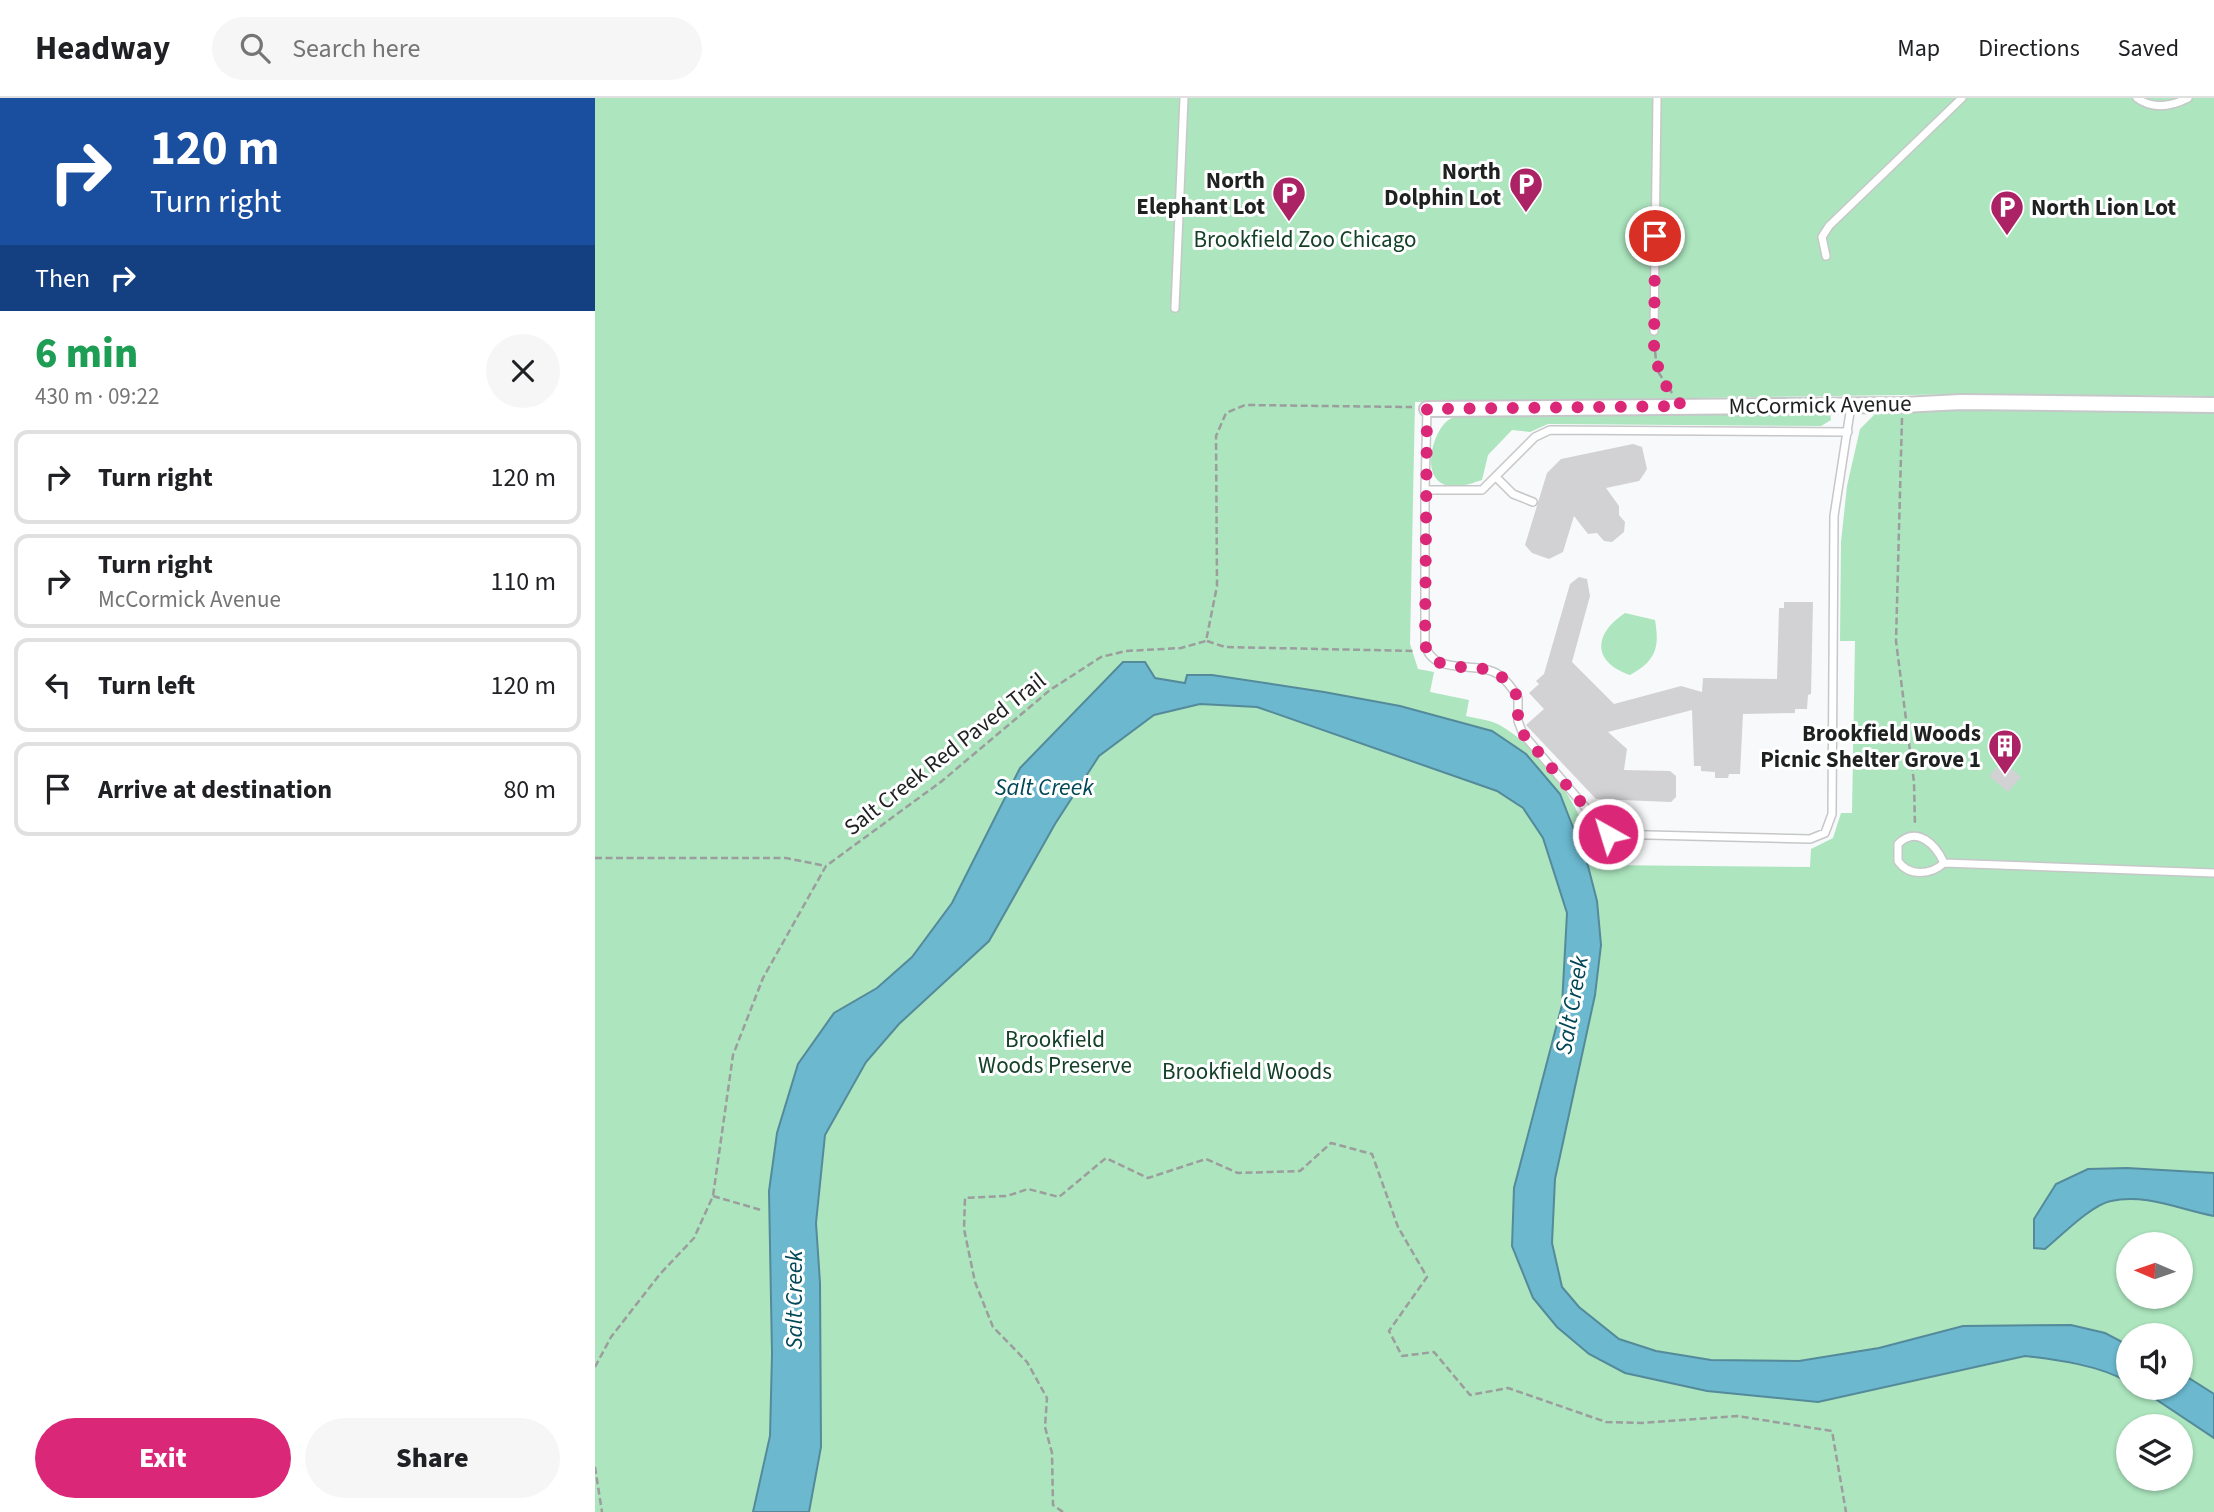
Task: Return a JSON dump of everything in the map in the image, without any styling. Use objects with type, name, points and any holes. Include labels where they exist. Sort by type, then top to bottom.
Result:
[{"type":"street","name":"McCormick Avenue","points":[[1427,409],[1851,406],[1961,401],[2214,405]]},
{"type":"lane","points":[[1175,308],[1184,98]]},
{"type":"lane","points":[[1654,331],[1657,98]]},
{"type":"lane","points":[[1826,256],[1822,237],[1829,226],[1962,98]]},
{"type":"lane","points":[[2137,98],[2151,106],[2178,104],[2188,98]]},
{"type":"lane","points":[[1427,409],[1427,650],[1437,662],[1497,673],[1518,698],[1518,721],[1523,734],[1608,834],[1810,839],[1821,836],[1829,828],[1832,814],[1834,516],[1851,406]]},
{"type":"lane","points":[[1426,490],[1482,490],[1497,478],[1535,437],[1550,430],[1847,432]]},
{"type":"lane","points":[[1497,478],[1513,494],[1532,502]]},
{"type":"lane","points":[[1944,863],[1930,842],[1915,836],[1899,844],[1896,855],[1901,866],[1919,873],[1944,863],[2214,873]]},
{"type":"path","points":[[1654,331],[1657,370],[1682,406]]},
{"type":"path","points":[[1427,409],[1267,404],[1237,407],[1226,413],[1216,436],[1217,586],[1206,641],[1224,647],[1427,650]]},
{"type":"path","points":[[1902,405],[1896,641],[1914,782],[1915,836]]},
{"type":"path","name":"Salt Creek Red Paved Trail","points":[[595,1367],[611,1337],[660,1274],[694,1238],[713,1196],[733,1055],[763,978],[826,866],[942,781],[1050,690],[1101,657],[1126,650],[1188,647],[1206,641]]},
{"type":"path","points":[[595,858],[786,858],[826,866]]},
{"type":"path","points":[[1063,1512],[1053,1505],[1052,1453],[1045,1427],[1047,1398],[1027,1362],[993,1327],[975,1282],[964,1229],[965,1198],[1007,1196],[1028,1189],[1059,1198],[1105,1157],[1148,1178],[1206,1159],[1238,1173],[1300,1171],[1331,1143],[1372,1154],[1398,1227],[1427,1277],[1389,1331],[1402,1356],[1434,1352],[1470,1395],[1509,1388],[1605,1422],[1641,1423],[1737,1416],[1832,1431],[1846,1512]]},
{"type":"path","points":[[713,1196],[761,1210]]},
{"type":"path","points":[[595,1467],[602,1512]]},
{"type":"green space","name":"Brookfield Woods Preserve","points":[[595,98],[2214,98],[2214,396],[1975,394],[1415,402],[1410,644],[1418,669],[1434,672],[1430,692],[1469,700],[1466,716],[1503,727],[1536,753],[1563,787],[1574,806],[1598,865],[1810,867],[1811,849],[1833,838],[1841,813],[1852,813],[1855,641],[1840,641],[1841,542],[1847,486],[1860,429],[1876,413],[1918,411],[2087,407],[2214,413],[2214,1512],[595,1512]],"holes":[[[1409,710],[1492,731],[1526,754],[1552,864],[1533,820],[1508,798],[1476,781],[1408,758]]]},
{"type":"green space","points":[[1830,413],[1831,420],[1821,426],[1548,424],[1530,432],[1512,430],[1488,455],[1482,480],[1462,486],[1449,486],[1434,476],[1431,467],[1433,446],[1441,428],[1449,420],[1467,414]]},
{"type":"green space","points":[[1625,613],[1655,620],[1657,639],[1650,659],[1630,675],[1609,663],[1601,647],[1607,630]]},
{"type":"water","name":"Salt Creek","points":[[1123,662],[1145,662],[1155,678],[1185,683],[1187,675],[1212,675],[1324,692],[1400,706],[1492,731],[1526,754],[1560,794],[1588,866],[1597,901],[1601,945],[1595,995],[1555,1179],[1552,1243],[1562,1287],[1579,1307],[1619,1339],[1656,1351],[1711,1360],[1799,1361],[1879,1348],[1963,1326],[2071,1325],[2105,1333],[2116,1339],[2116,1376],[2091,1367],[2025,1356],[1818,1402],[1707,1391],[1625,1373],[1589,1354],[1557,1327],[1533,1298],[1512,1246],[1514,1188],[1562,1005],[1567,913],[1543,838],[1523,808],[1497,791],[1257,707],[1200,704],[1154,715],[1099,756],[1055,824],[989,941],[899,1024],[866,1062],[825,1135],[816,1223],[820,1283],[821,1447],[809,1512],[753,1512],[770,1436],[772,1354],[769,1191],[777,1133],[798,1064],[834,1013],[877,988],[912,957],[952,903],[1020,768]]},
{"type":"water","points":[[2127,1168],[2214,1173],[2214,1216],[2137,1199],[2111,1201],[2095,1208],[2045,1249],[2034,1248],[2034,1219],[2056,1184],[2088,1169]]},
{"type":"water","points":[[2193,1381],[2214,1394],[2214,1438],[2193,1424],[2193,1414],[2178,1414],[2157,1400],[2193,1400]]},
{"type":"building","points":[[1633,444],[1642,447],[1647,469],[1639,481],[1606,488],[1619,506],[1619,515],[1625,522],[1624,532],[1612,542],[1604,541],[1597,533],[1588,534],[1574,516],[1563,552],[1549,559],[1532,553],[1525,545],[1547,473],[1561,459]]},
{"type":"building","points":[[1579,577],[1587,579],[1590,596],[1572,662],[1614,704],[1681,686],[1702,692],[1703,678],[1777,679],[1779,608],[1784,608],[1784,602],[1813,602],[1811,694],[1808,695],[1807,709],[1795,709],[1795,713],[1743,714],[1740,774],[1729,774],[1728,778],[1715,778],[1715,772],[1701,771],[1701,766],[1694,766],[1692,710],[1608,732],[1627,749],[1624,770],[1670,771],[1676,776],[1676,797],[1671,802],[1596,799],[1526,725],[1544,709],[1529,693],[1539,684],[1536,681],[1544,674],[1570,584]]},
{"type":"building","name":"Brookfield Woods Picnic Shelter Grove 1","points":[[2003,761],[2021,777],[2008,792],[1989,776]]},
{"type":"place","name":"North Dolphin Lot","points":[[1526,214]]},
{"type":"place","name":"North Elephant Lot","points":[[1289,223]]},
{"type":"place","name":"North Lion Lot","points":[[2007,237]]},
{"type":"place","name":"Brookfield Woods Picnic Shelter Grove 1","points":[[2005,776]]},
{"type":"route","points":[[1608,834],[1523,734],[1518,721],[1518,698],[1497,673],[1437,662],[1429,656],[1425,644],[1427,409],[1682,406],[1663,382],[1654,354],[1655,236]]},
{"type":"park label","name":"Brookfield Zoo Chicago","points":[[1305,239]]},
{"type":"park label","name":"Brookfield Woods","points":[[1247,1071]]}]
